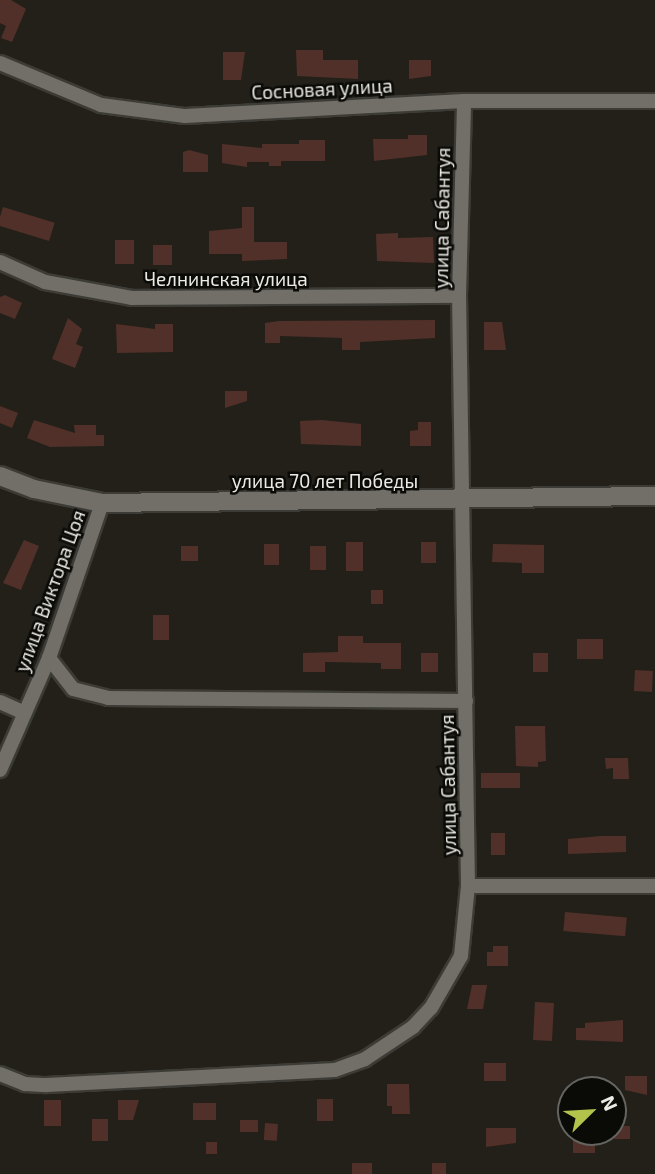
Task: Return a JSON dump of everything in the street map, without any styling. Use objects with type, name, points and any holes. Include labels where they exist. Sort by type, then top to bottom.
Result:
[{"type":"street","name":"Сосновая улица","points":[[0,63],[101,105],[140,113],[185,116],[464,101],[655,101]]},
{"type":"street","name":"улица Сабантуя","points":[[0,1074],[25,1084],[74,1084],[301,1074],[335,1070],[365,1059],[413,1027],[447,984],[461,956],[468,886],[459,296],[464,101]]},
{"type":"street","name":"Челнинская улица","points":[[0,261],[46,282],[132,298],[459,296]]},
{"type":"street","name":"улица 70 лет Победы","points":[[0,476],[34,489],[102,503],[461,501],[655,496]]},
{"type":"street","name":"улица Виктора Цоя","points":[[0,770],[49,658],[102,503]]},
{"type":"street","points":[[49,658],[73,689],[108,698],[215,697],[245,702],[466,701]]},
{"type":"street","points":[[0,702],[25,713]]},
{"type":"street","points":[[468,886],[655,886]]},
{"type":"building","points":[[0,0],[11,0],[26,9],[12,42],[1,38],[6,26],[0,23]]},
{"type":"building","points":[[296,50],[323,50],[323,60],[358,60],[358,79],[297,76]]},
{"type":"building","points":[[223,52],[245,52],[241,80],[223,80]]},
{"type":"building","points":[[409,60],[431,60],[431,76],[409,79]]},
{"type":"building","points":[[408,135],[427,135],[427,155],[374,161],[373,139],[408,139]]},
{"type":"building","points":[[299,140],[325,140],[325,161],[281,161],[281,166],[269,166],[269,162],[247,162],[247,167],[222,163],[222,144],[262,148],[262,144],[299,144]]},
{"type":"building","points":[[189,150],[208,155],[208,172],[183,172],[183,152]]},
{"type":"building","points":[[3,207],[55,223],[49,241],[0,226]]},
{"type":"building","points":[[242,207],[254,207],[254,242],[287,242],[287,259],[242,261],[242,254],[209,254],[209,231],[242,228]]},
{"type":"building","points":[[398,233],[398,238],[433,237],[434,263],[377,261],[376,234]]},
{"type":"building","points":[[115,240],[134,240],[134,264],[115,264]]},
{"type":"building","points":[[153,245],[172,245],[172,265],[153,265]]},
{"type":"building","points":[[5,295],[22,303],[15,319],[0,313],[0,297]]},
{"type":"building","points":[[68,318],[82,329],[76,344],[83,347],[75,368],[52,359]]},
{"type":"building","points":[[435,320],[435,338],[360,342],[360,350],[342,350],[342,338],[280,336],[280,343],[265,343],[265,323],[279,321]]},
{"type":"building","points":[[484,322],[502,322],[506,350],[484,350]]},
{"type":"building","points":[[116,324],[155,329],[155,324],[173,324],[173,352],[117,353]]},
{"type":"building","points":[[225,391],[247,391],[247,401],[225,408]]},
{"type":"building","points":[[0,406],[18,413],[12,428],[0,423]]},
{"type":"building","points":[[34,420],[75,433],[74,425],[96,425],[96,435],[104,435],[104,446],[50,447],[27,438]]},
{"type":"building","points":[[300,421],[361,424],[361,446],[301,444]]},
{"type":"building","points":[[418,422],[431,422],[431,446],[410,446],[410,431],[418,430]]},
{"type":"building","points":[[24,540],[39,546],[21,590],[3,583]]},
{"type":"building","points":[[346,542],[363,542],[363,571],[346,571]]},
{"type":"building","points":[[421,542],[436,542],[436,563],[421,563]]},
{"type":"building","points":[[264,544],[279,544],[279,565],[264,565]]},
{"type":"building","points":[[493,544],[544,545],[544,573],[522,573],[522,563],[492,562]]},
{"type":"building","points":[[181,546],[198,546],[198,561],[181,561]]},
{"type":"building","points":[[310,546],[326,546],[326,570],[310,570]]},
{"type":"building","points":[[371,590],[383,590],[383,604],[371,604]]},
{"type":"building","points":[[153,615],[169,615],[169,640],[153,640]]},
{"type":"building","points":[[338,636],[363,636],[363,643],[401,643],[401,669],[381,669],[381,663],[325,662],[325,672],[303,672],[303,653],[338,652]]},
{"type":"building","points":[[577,639],[603,639],[603,659],[577,659]]},
{"type":"building","points":[[421,653],[438,653],[438,672],[421,672]]},
{"type":"building","points":[[533,653],[548,653],[548,672],[533,672]]},
{"type":"building","points":[[635,670],[653,671],[652,692],[634,691]]},
{"type":"building","points":[[515,726],[545,726],[546,761],[538,762],[538,767],[516,766]]},
{"type":"building","points":[[605,758],[628,758],[629,779],[613,779],[613,768],[606,769]]},
{"type":"building","points":[[481,773],[520,773],[520,788],[481,788]]},
{"type":"building","points":[[491,833],[505,833],[505,855],[491,855]]},
{"type":"building","points":[[626,836],[626,852],[568,854],[568,839]]},
{"type":"building","points":[[565,912],[627,917],[625,936],[563,931]]},
{"type":"building","points":[[493,946],[508,946],[508,966],[487,966],[487,952],[493,952]]},
{"type":"building","points":[[472,985],[487,985],[483,1009],[467,1009]]},
{"type":"building","points":[[535,1002],[554,1003],[552,1041],[533,1040]]},
{"type":"building","points":[[623,1020],[623,1042],[576,1040],[576,1028],[585,1028],[585,1023]]},
{"type":"building","points":[[484,1063],[506,1063],[506,1081],[484,1081]]},
{"type":"building","points":[[627,1076],[647,1076],[647,1095],[627,1090]]},
{"type":"building","points":[[387,1084],[409,1084],[410,1114],[392,1114],[392,1106],[387,1106]]},
{"type":"building","points":[[317,1099],[333,1099],[333,1121],[317,1121]]},
{"type":"building","points":[[44,1100],[61,1100],[61,1126],[44,1126]]},
{"type":"building","points":[[118,1100],[139,1100],[133,1120],[118,1120]]},
{"type":"building","points":[[193,1103],[216,1103],[216,1120],[193,1120]]},
{"type":"building","points":[[92,1119],[108,1119],[108,1141],[92,1141]]},
{"type":"building","points":[[240,1120],[258,1120],[258,1132],[240,1132]]},
{"type":"building","points":[[265,1123],[278,1124],[277,1141],[264,1140]]},
{"type":"building","points":[[627,1126],[630,1126],[630,1139],[627,1139]]},
{"type":"building","points":[[486,1128],[516,1128],[516,1143],[486,1147]]},
{"type":"building","points":[[206,1142],[217,1142],[217,1154],[206,1154]]},
{"type":"building","points":[[573,1146],[595,1146],[595,1153],[573,1153]]},
{"type":"building","points":[[352,1163],[372,1163],[372,1174],[352,1174]]},
{"type":"building","points":[[432,1163],[446,1163],[446,1174],[432,1174]]}]
